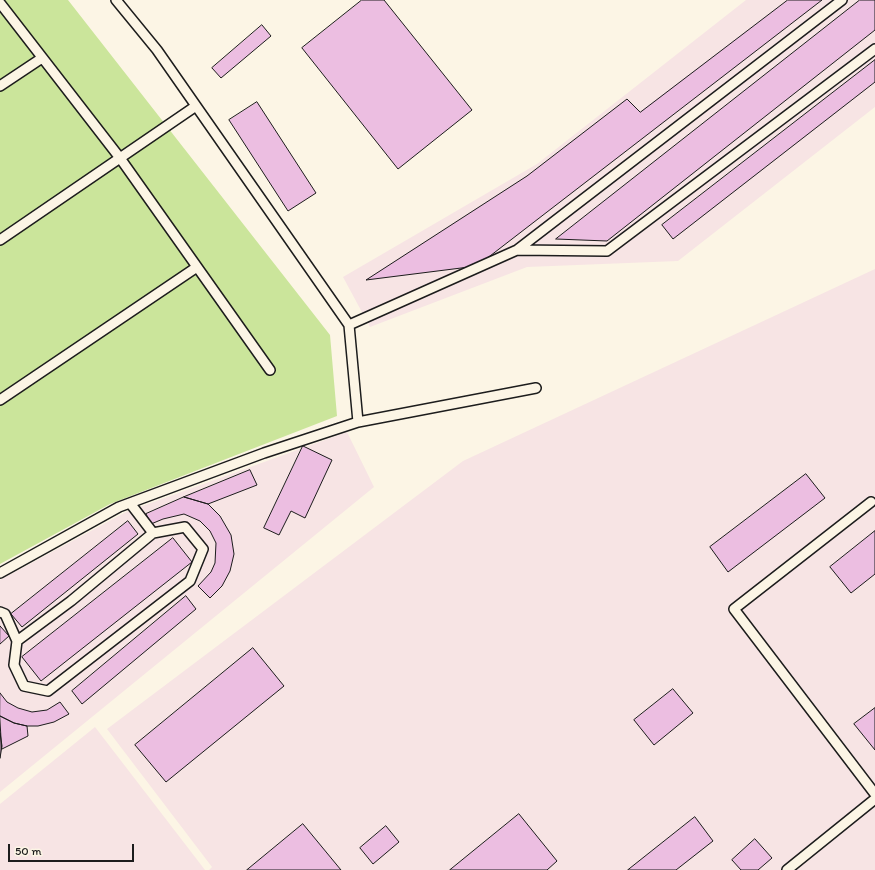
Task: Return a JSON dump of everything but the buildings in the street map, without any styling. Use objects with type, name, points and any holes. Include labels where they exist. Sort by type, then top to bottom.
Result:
[{"type":"lane","points":[[116,0],[157,50],[349,325],[358,422]]},
{"type":"lane","points":[[349,325],[517,250],[842,0]]},
{"type":"lane","points":[[0,3],[120,158],[270,370]]},
{"type":"lane","points":[[517,250],[607,252],[875,48]]},
{"type":"lane","points":[[0,86],[42,58]]},
{"type":"lane","points":[[0,240],[196,106]]},
{"type":"lane","points":[[0,400],[197,267]]},
{"type":"lane","points":[[0,573],[119,507],[264,453],[358,422],[536,388]]},
{"type":"lane","points":[[872,502],[734,609],[875,794]]},
{"type":"lane","points":[[130,503],[152,533]]},
{"type":"lane","points":[[0,612],[5,614],[17,641],[14,665],[24,686],[48,691],[190,581],[203,549],[185,527],[152,533],[72,601],[17,641]]},
{"type":"lane","points":[[787,870],[875,799]]},
{"type":"shaded area","points":[[746,0],[875,0],[875,107],[678,261],[527,267],[370,327],[343,277],[537,164]]},
{"type":"shaded area","points":[[875,269],[875,870],[209,870],[212,867],[107,729],[463,461]]},
{"type":"shaded area","points":[[347,432],[374,487],[0,792],[0,580],[126,512]]},
{"type":"shaded area","points":[[95,727],[205,870],[0,870],[0,804]]},
{"type":"green space","points":[[0,0],[68,0],[330,335],[337,416],[110,504],[0,564]]}]
